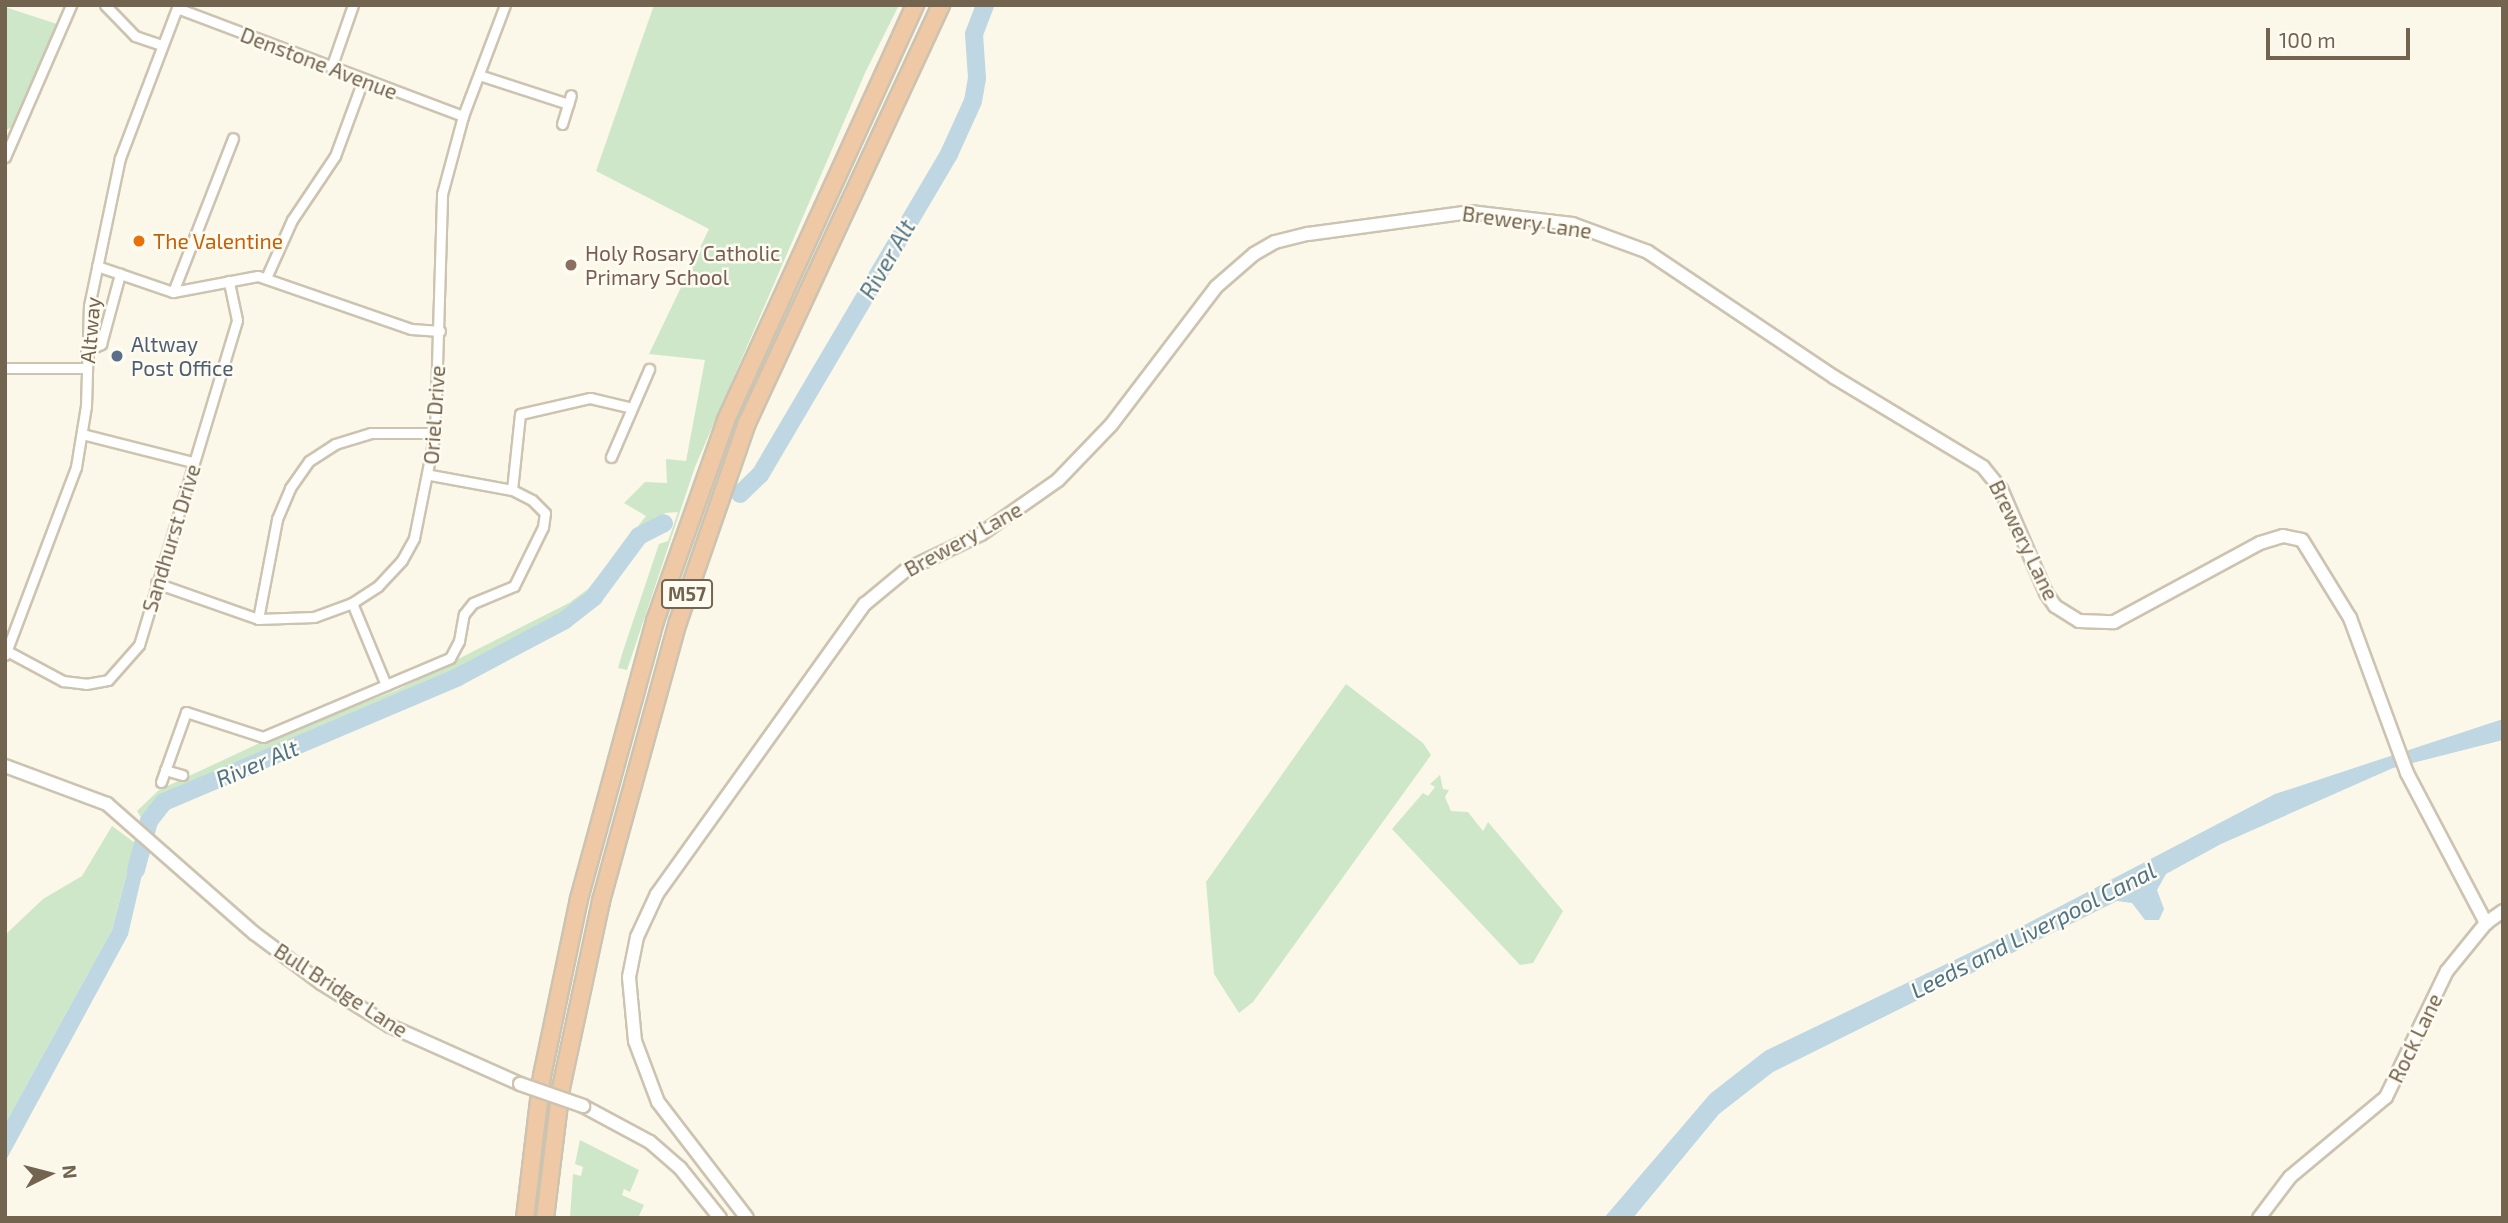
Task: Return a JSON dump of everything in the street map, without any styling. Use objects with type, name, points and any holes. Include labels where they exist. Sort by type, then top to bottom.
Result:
[{"type":"highway","name":"M57","points":[[525,1218],[542,1076],[579,899],[655,621],[726,420],[915,5]]},
{"type":"highway","name":"M57","points":[[545,1218],[561,1088],[598,914],[678,622],[747,423],[941,5]]},
{"type":"street","points":[[5,158],[71,5]]},
{"type":"street","points":[[105,5],[135,36],[161,45]]},
{"type":"street","points":[[331,68],[353,5]]},
{"type":"street","name":"Oriel Drive","points":[[156,583],[258,619],[314,617],[352,603],[378,586],[402,560],[414,538],[430,475],[435,433],[440,331],[437,251],[442,194],[463,116],[505,5]]},
{"type":"street","name":"Altway","points":[[6,653],[72,481],[82,434],[86,351],[97,266],[120,158],[177,7]]},
{"type":"street","name":"Denstone Avenue","points":[[177,7],[331,68],[463,116]]},
{"type":"street","points":[[479,75],[570,100],[562,124]]},
{"type":"street","points":[[266,278],[292,220],[335,156],[363,80]]},
{"type":"street","points":[[173,292],[233,138]]},
{"type":"street","name":"Brewery Lane","points":[[747,1218],[658,1102],[635,1041],[629,976],[637,937],[657,894],[848,625],[884,587],[906,570],[981,534],[1058,480],[1111,425],[1216,287],[1254,254],[1275,242],[1308,234],[1445,212],[1572,224],[1632,244],[1834,377],[1983,467],[2001,489],[2046,593],[2055,606],[2079,621],[2114,622],[2260,543],[2283,537],[2302,540],[2326,575],[2365,651],[2396,748],[2407,773],[2486,923]]},
{"type":"street","points":[[97,266],[173,292],[229,281],[266,278],[411,329],[440,331]]},
{"type":"street","points":[[86,351],[101,344],[120,274]]},
{"type":"street","name":"Sandhurst Drive","points":[[6,653],[63,681],[108,680],[139,645],[237,320],[229,281]]},
{"type":"street","points":[[5,368],[86,368]]},
{"type":"street","points":[[611,457],[649,369]]},
{"type":"street","points":[[512,490],[520,414],[590,398],[632,408]]},
{"type":"street","points":[[258,619],[277,519],[289,488],[309,461],[335,444],[371,433],[435,433]]},
{"type":"street","points":[[82,434],[193,462]]},
{"type":"street","points":[[161,782],[186,712],[263,737],[450,658],[459,641],[464,614],[473,603],[514,586],[543,527],[545,513],[532,500],[512,490],[430,475]]},
{"type":"street","points":[[352,603],[386,685]]},
{"type":"street","name":"Bull Bridge Lane","points":[[5,766],[96,798],[136,827],[254,933],[321,983],[390,1026],[520,1084],[583,1106],[650,1142],[680,1168],[720,1218]]},
{"type":"street","points":[[165,769],[181,775]]},
{"type":"street","name":"Rock Lane","points":[[2259,1218],[2290,1177],[2386,1097],[2447,971],[2486,923],[2503,911]]},
{"type":"green space","points":[[654,5],[899,5],[865,73],[695,467],[627,670],[618,668],[623,651],[659,544],[668,541],[678,512],[665,513],[633,537],[588,597],[552,623],[428,684],[248,762],[244,758],[246,763],[162,800],[155,798],[159,803],[145,824],[137,811],[159,790],[266,740],[397,690],[569,603],[588,589],[646,516],[624,503],[645,482],[667,483],[666,459],[686,461],[705,360],[649,354],[709,229],[596,171]]},
{"type":"green space","points":[[5,7],[57,24],[15,125],[5,131]]},
{"type":"green space","points":[[1346,684],[1423,743],[1431,755],[1253,1002],[1239,1013],[1214,974],[1206,882]]},
{"type":"green space","points":[[1440,775],[1443,789],[1449,790],[1445,797],[1451,811],[1468,812],[1483,831],[1488,822],[1563,911],[1533,963],[1520,965],[1392,829],[1423,793],[1428,796],[1435,787],[1430,784]]},
{"type":"green space","points":[[112,826],[135,843],[112,930],[5,1124],[5,935],[43,899],[82,876]]},
{"type":"green space","points":[[580,1140],[639,1170],[630,1192],[624,1189],[622,1195],[644,1205],[638,1218],[570,1218],[573,1174],[581,1176],[583,1167],[575,1164]]},
{"type":"water","name":"Leeds and Liverpool Canal","points":[[2503,719],[2503,740],[2393,768],[2221,844],[2166,874],[2157,890],[2164,909],[2159,920],[2145,920],[2132,903],[2117,901],[1773,1072],[1719,1114],[1633,1218],[1604,1218],[1710,1094],[1765,1051],[1990,943],[2275,794]]},
{"type":"water","points":[[135,843],[147,853],[128,935],[5,1162],[5,1124],[112,930]]},
{"type":"waterway","name":"River Alt","points":[[740,494],[760,475],[949,154],[973,101],[977,78],[974,34],[985,5]]},
{"type":"waterway","name":"River Alt","points":[[136,870],[149,821],[164,802],[458,677],[565,620],[594,597],[639,536],[664,523]]},
{"type":"place","name":"The Valentine","points":[[139,241]]},
{"type":"place","name":"Holy Rosary Catholic Primary School","points":[[571,265]]},
{"type":"place","name":"Altway Post Office","points":[[117,356]]}]
